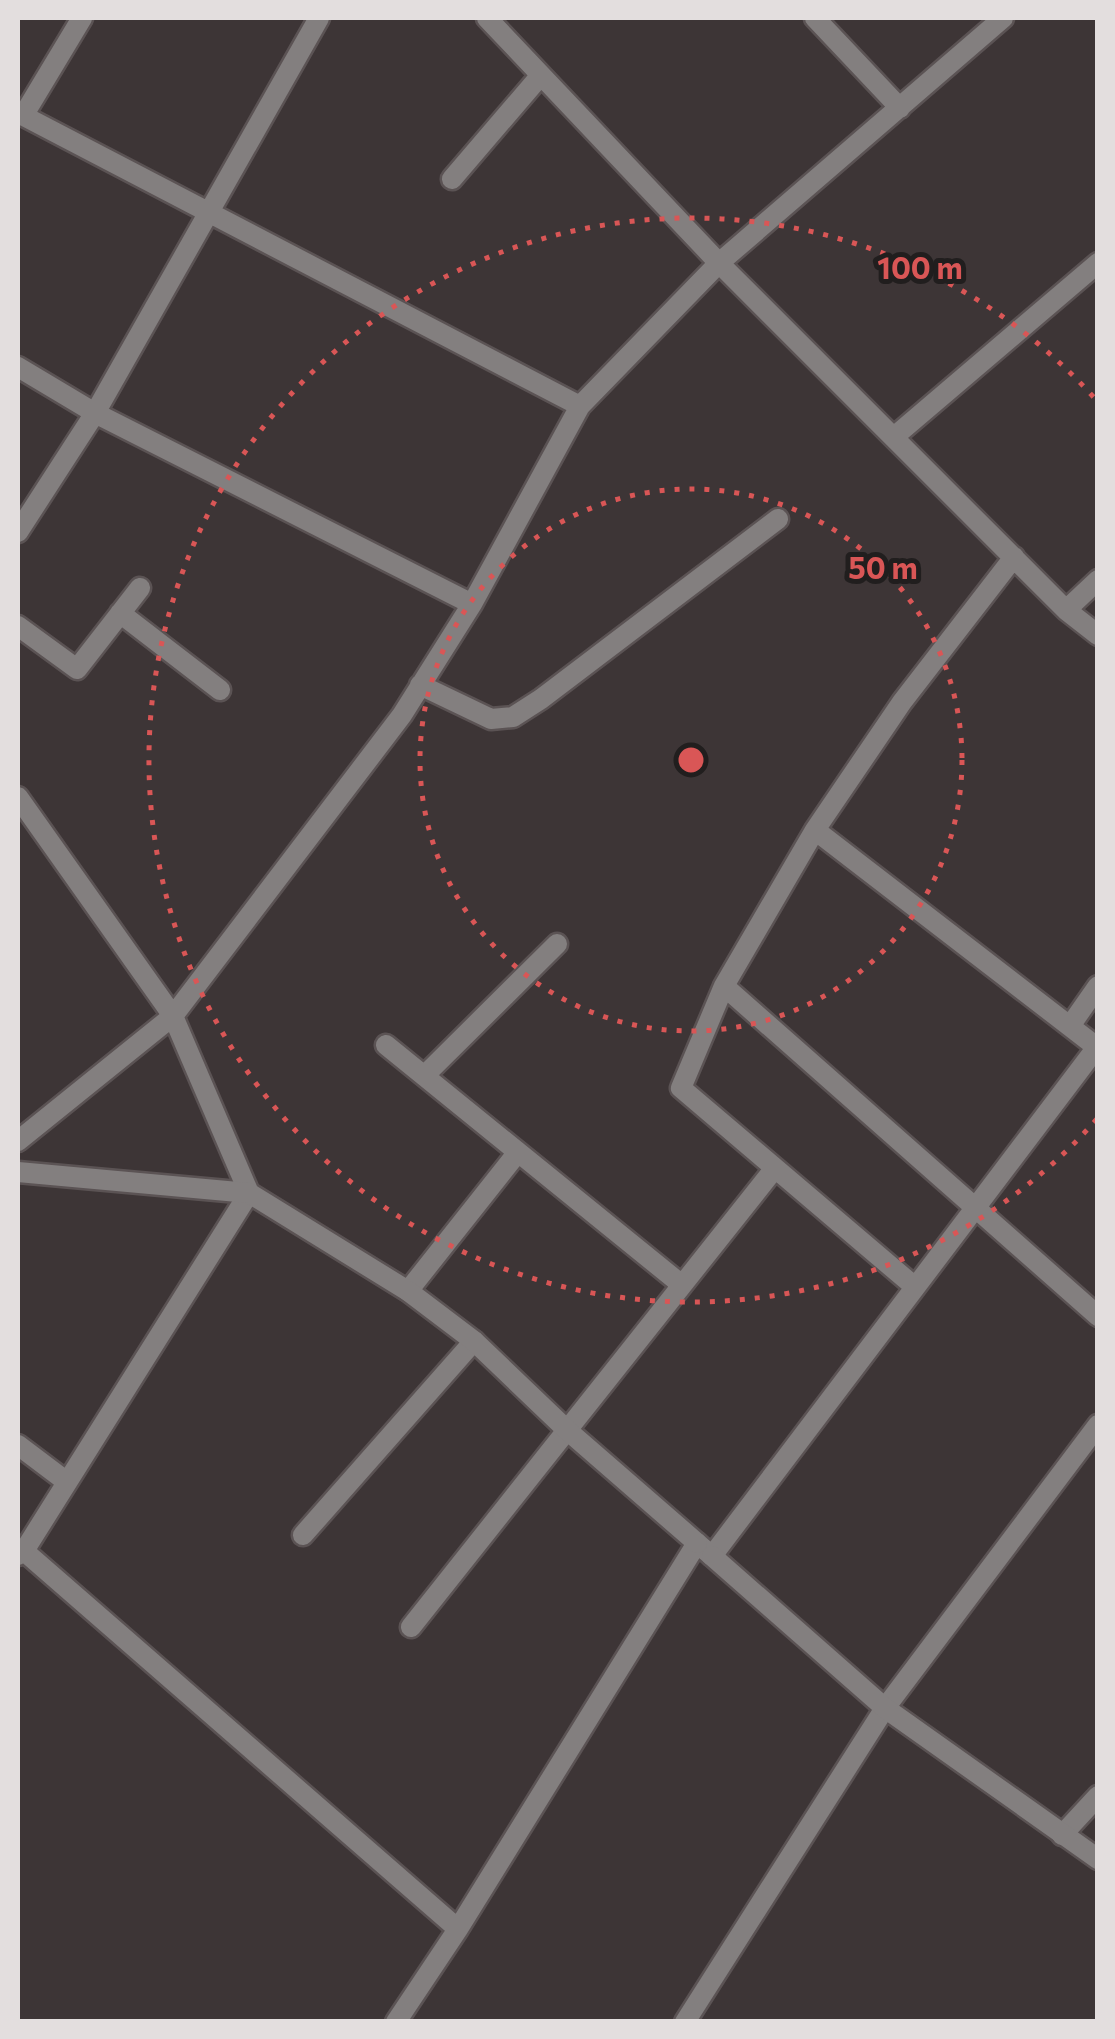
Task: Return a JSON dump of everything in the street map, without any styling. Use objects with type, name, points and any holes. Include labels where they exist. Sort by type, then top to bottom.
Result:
[{"type":"street","points":[[82,18],[20,114],[580,406]]},
{"type":"street","points":[[18,532],[95,413],[319,18]]},
{"type":"street","points":[[487,18],[719,263],[1066,610],[1098,635]]},
{"type":"street","points":[[814,18],[900,108]]},
{"type":"street","points":[[18,1141],[173,1016],[402,714],[472,604],[580,406],[719,263],[1003,18]]},
{"type":"street","points":[[452,179],[541,74]]},
{"type":"street","points":[[895,436],[1098,263]]},
{"type":"street","points":[[18,367],[95,413],[472,604]]},
{"type":"street","points":[[420,685],[491,718],[513,717],[778,519]]},
{"type":"street","points":[[915,1287],[682,1088],[724,986],[815,830],[902,702],[1014,557]]},
{"type":"street","points":[[1066,610],[1098,580]]},
{"type":"street","points":[[18,626],[77,668],[140,588]]},
{"type":"street","points":[[120,612],[220,690]]},
{"type":"street","points":[[18,797],[173,1016],[249,1194]]},
{"type":"street","points":[[396,2022],[704,1550],[915,1287],[1097,1047],[815,830]]},
{"type":"street","points":[[424,1076],[557,944]]},
{"type":"street","points":[[724,986],[1098,1316]]},
{"type":"street","points":[[1070,1026],[1098,986]]},
{"type":"street","points":[[386,1045],[682,1285]]},
{"type":"street","points":[[408,1291],[518,1152]]},
{"type":"street","points":[[411,1627],[775,1168]]},
{"type":"street","points":[[18,1172],[249,1194],[408,1291],[474,1341],[567,1430],[884,1708],[1098,1859]]},
{"type":"street","points":[[249,1194],[20,1553],[458,1928]]},
{"type":"street","points":[[303,1535],[474,1341]]},
{"type":"street","points":[[685,2022],[884,1708],[1098,1425]]},
{"type":"street","points":[[18,1445],[67,1482]]},
{"type":"street","points":[[1062,1834],[1098,1796]]}]
